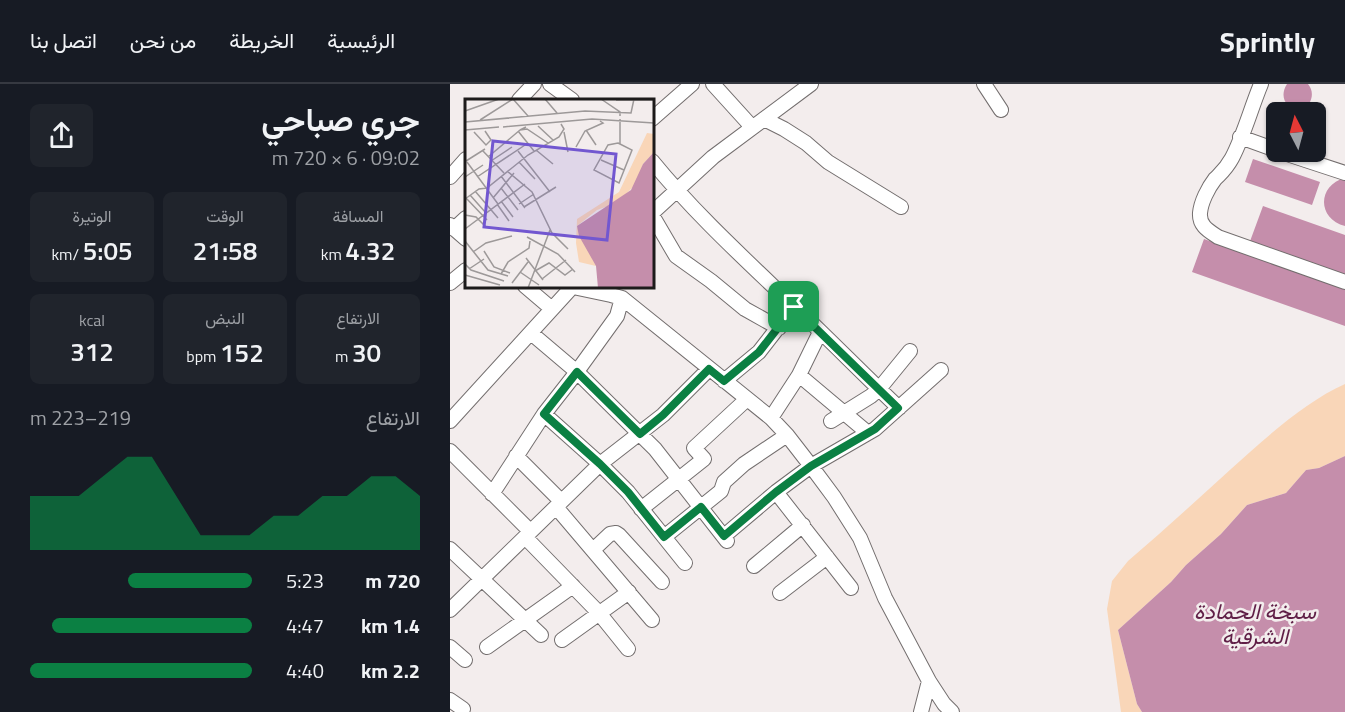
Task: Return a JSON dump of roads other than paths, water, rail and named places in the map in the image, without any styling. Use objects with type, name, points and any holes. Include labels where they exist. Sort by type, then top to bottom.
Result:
[{"type":"street","points":[[520,99],[534,84]]},
{"type":"street","points":[[550,84],[571,99]]},
{"type":"street","points":[[654,117],[692,84]]},
{"type":"street","points":[[713,84],[758,123],[784,129],[806,143],[828,162],[901,207]]},
{"type":"street","points":[[654,212],[713,158],[812,84]]},
{"type":"street","points":[[984,84],[1000,110]]},
{"type":"street","points":[[1261,84],[1233,156],[1204,197],[1200,214],[1201,224],[1218,237],[1345,282]]},
{"type":"street","points":[[1240,137],[1266,146]]},
{"type":"street","points":[[450,177],[465,160]]},
{"type":"street","points":[[654,162],[677,191],[762,277],[898,408]]},
{"type":"street","points":[[1311,162],[1345,173]]},
{"type":"street","points":[[654,218],[676,256],[745,309],[778,328]]},
{"type":"street","points":[[465,219],[452,227],[465,238]]},
{"type":"street","points":[[450,283],[465,271]]},
{"type":"street","points":[[527,288],[552,309]]},
{"type":"street","points":[[450,421],[572,288]]},
{"type":"street","points":[[577,288],[622,298],[771,418],[787,435],[860,538],[885,598],[929,681],[952,712]]},
{"type":"street","points":[[724,381],[759,352],[794,307],[808,294]]},
{"type":"street","points":[[492,494],[544,414],[617,316],[622,298]]},
{"type":"street","points":[[771,418],[799,375],[820,332]]},
{"type":"street","points":[[531,333],[577,372],[655,449],[725,538],[776,492],[811,466],[875,429],[940,370]]},
{"type":"street","points":[[831,422],[879,389],[910,351]]},
{"type":"street","points":[[450,609],[600,464],[663,415],[709,369]]},
{"type":"street","points":[[799,375],[868,433]]},
{"type":"street","points":[[641,509],[704,459],[694,448],[747,399]]},
{"type":"street","points":[[544,414],[628,492],[685,563]]},
{"type":"street","points":[[664,537],[721,491],[724,482],[744,464],[787,435]]},
{"type":"street","points":[[450,451],[492,494],[599,613],[628,649]]},
{"type":"street","points":[[516,456],[652,620]]},
{"type":"street","points":[[776,492],[852,588]]},
{"type":"street","points":[[754,566],[803,525]]},
{"type":"street","points":[[593,550],[610,534],[616,533],[662,582]]},
{"type":"street","points":[[450,549],[541,635]]},
{"type":"street","points":[[780,594],[827,556]]},
{"type":"street","points":[[487,647],[573,586]]},
{"type":"street","points":[[561,640],[628,592]]},
{"type":"street","points":[[450,646],[465,660]]},
{"type":"street","points":[[921,712],[929,681]]},
{"type":"street","points":[[450,700],[463,709]]},
{"type":"water","points":[[1287,84],[1308,84],[1312,94],[1311,99],[1310,102],[1286,102],[1284,90]]},
{"type":"water","points":[[1253,159],[1320,182],[1312,205],[1245,182]]},
{"type":"water","points":[[1345,178],[1345,226],[1329,217],[1324,202],[1329,187]]},
{"type":"water","points":[[1263,206],[1345,235],[1345,278],[1249,244]]},
{"type":"water","points":[[1204,239],[1345,289],[1345,326],[1192,272]]},
{"type":"water","name":"سبخة الحمادة الشرقية","points":[[1345,456],[1345,712],[1142,712],[1137,704],[1118,630],[1221,534],[1247,505],[1286,493],[1306,470],[1319,468]]}]
